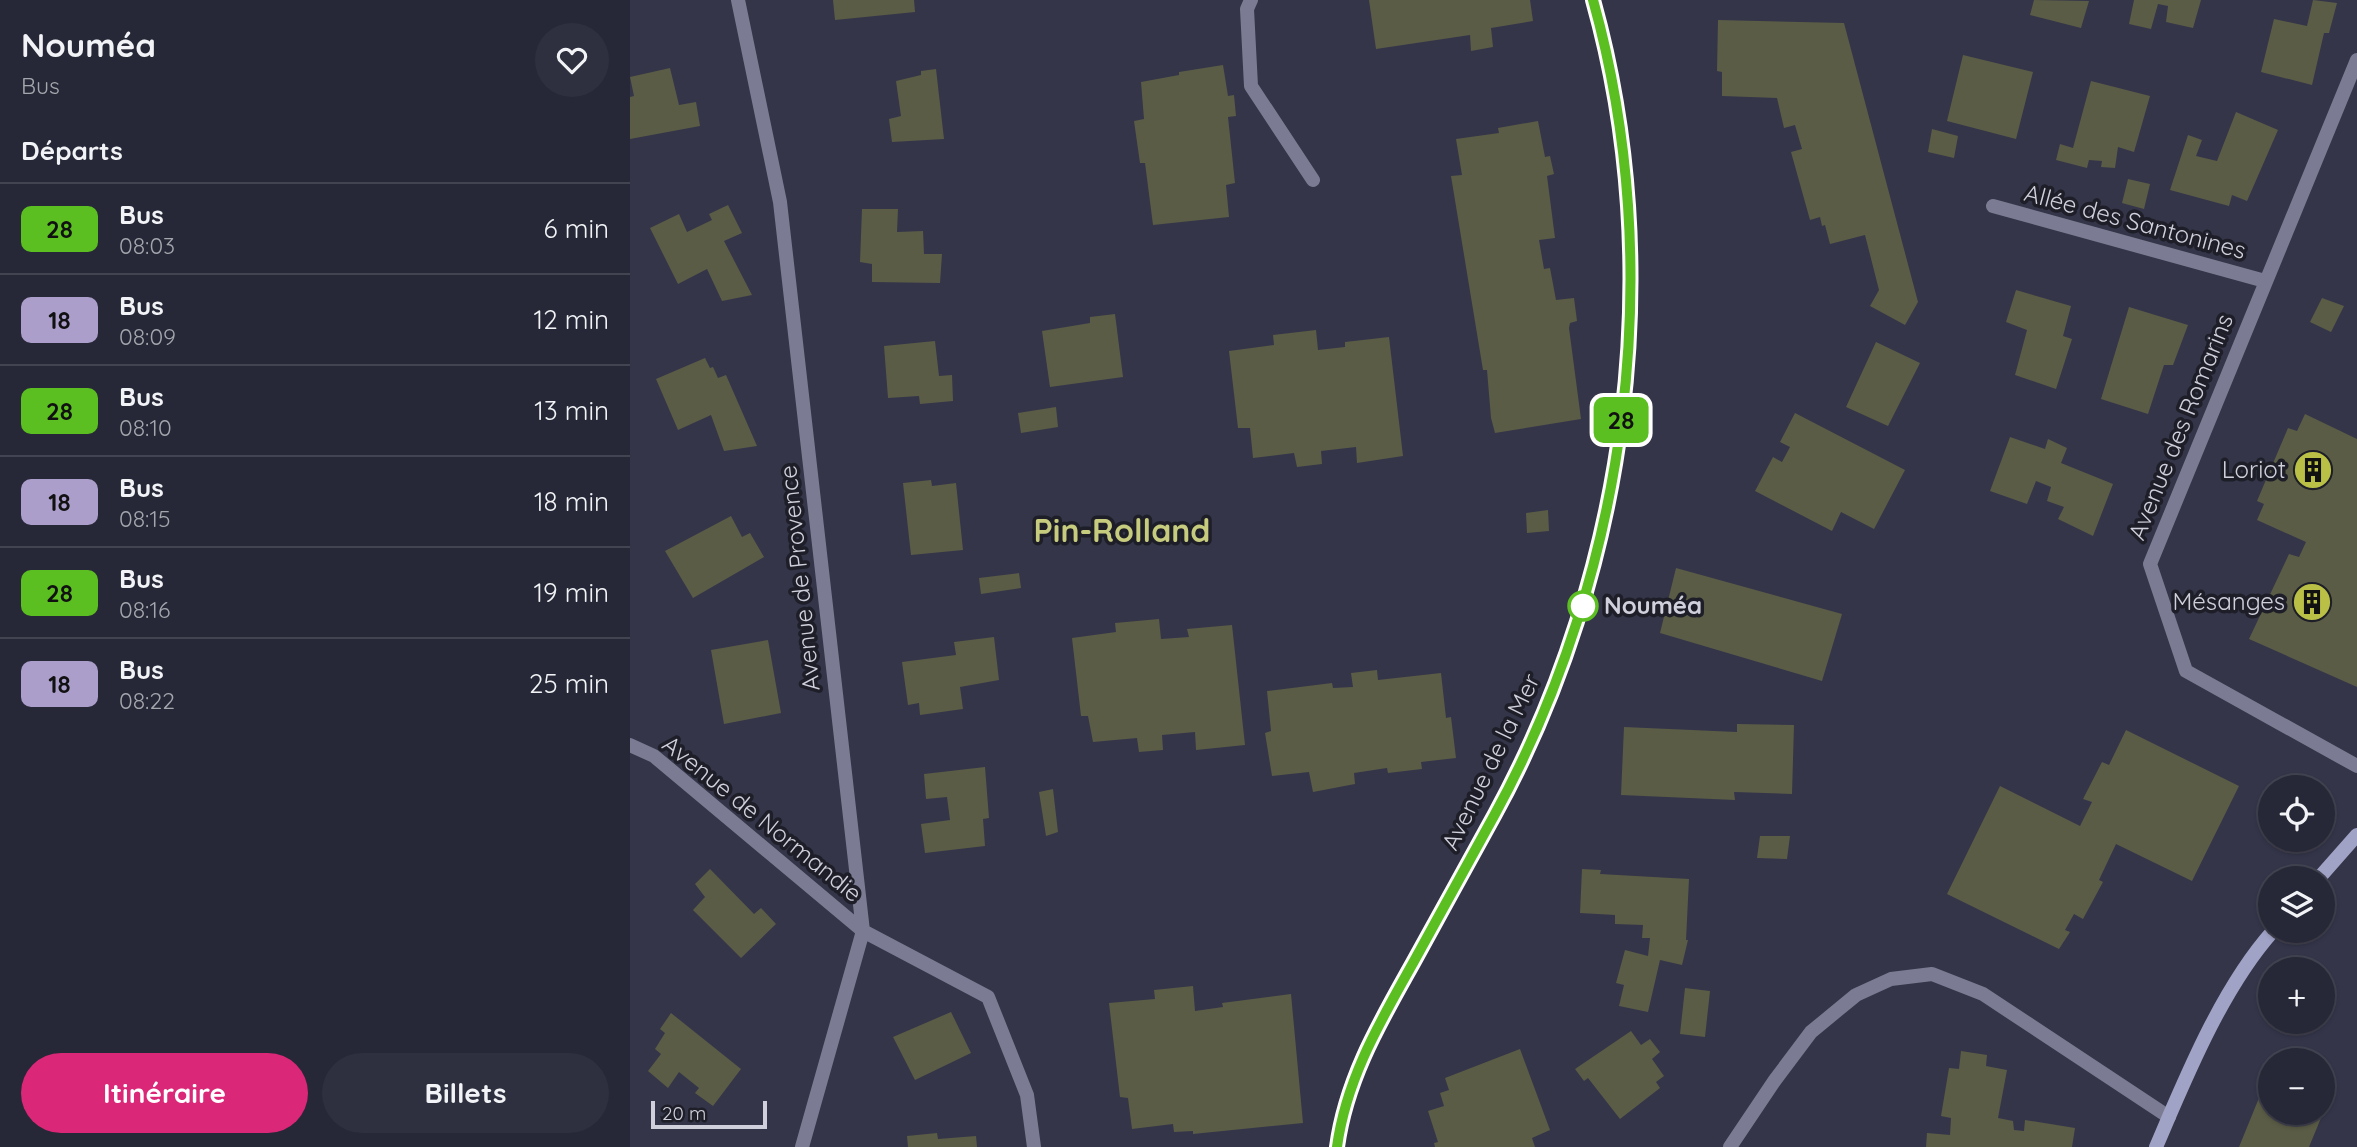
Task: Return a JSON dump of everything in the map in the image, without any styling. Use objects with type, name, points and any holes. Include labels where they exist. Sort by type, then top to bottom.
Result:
[{"type":"street","name":"Avenue de Provence","points":[[738,0],[780,202],[863,931],[802,1147]]},
{"type":"street","points":[[1251,0],[1247,9],[1251,86],[1312,180]]},
{"type":"street","name":"Avenue de la Mer","points":[[1337,1147],[1340,1124],[1360,1059],[1497,811],[1543,717],[1583,606],[1604,517],[1627,388],[1632,273],[1623,144],[1593,0]]},
{"type":"street","name":"Avenue des Romarins","points":[[2357,60],[2150,564],[2186,671],[2357,766]]},
{"type":"street","name":"Allée des Santonines","points":[[1993,206],[2265,281]]},
{"type":"street","name":"Avenue de Normandie","points":[[630,745],[654,756],[863,931],[988,997],[1027,1095],[1034,1147]]},
{"type":"street","points":[[2330,866],[2357,835]]},
{"type":"street","points":[[2157,1147],[2219,1011],[2262,943]]},
{"type":"street","points":[[1730,1147],[1811,1032],[1856,995],[1891,979],[1932,974],[1983,994],[2169,1118]]},
{"type":"building","points":[[833,0],[914,0],[915,12],[835,20]]},
{"type":"building","points":[[1369,0],[1530,0],[1533,21],[1491,28],[1493,47],[1471,51],[1470,35],[1376,49]]},
{"type":"building","points":[[2034,0],[2089,1],[2081,28],[2030,15]]},
{"type":"building","points":[[2134,0],[2201,0],[2193,28],[2166,22],[2168,6],[2158,4],[2151,29],[2129,24]]},
{"type":"building","points":[[2313,0],[2337,3],[2329,33],[2324,33],[2312,85],[2261,72],[2274,19],[2307,26]]},
{"type":"building","points":[[1718,20],[1844,23],[1918,302],[1905,325],[1870,306],[1879,290],[1865,235],[1830,244],[1820,217],[1810,220],[1791,152],[1802,149],[1795,125],[1784,128],[1777,98],[1722,96],[1722,72],[1717,71]]},
{"type":"building","points":[[1963,55],[2033,72],[2016,139],[1947,121]]},
{"type":"building","points":[[1223,65],[1228,96],[1234,95],[1236,116],[1228,117],[1235,183],[1226,185],[1229,217],[1153,225],[1145,163],[1140,163],[1134,121],[1144,119],[1141,82]]},
{"type":"building","points":[[670,68],[679,105],[696,102],[700,126],[630,139],[630,97],[634,96],[630,77]]},
{"type":"building","points":[[936,69],[944,139],[892,142],[889,119],[901,116],[896,81],[921,75],[921,71]]},
{"type":"building","points":[[2091,81],[2150,96],[2134,152],[2118,147],[2115,168],[2101,167],[2102,161],[2089,160],[2087,168],[2056,160],[2060,144],[2073,148]]},
{"type":"building","points":[[2236,112],[2278,130],[2247,201],[2232,195],[2229,206],[2170,190],[2188,135],[2202,140],[2196,156],[2217,161]]},
{"type":"building","points":[[1538,121],[1545,157],[1550,156],[1554,174],[1547,176],[1555,238],[1539,240],[1544,269],[1550,268],[1556,300],[1574,298],[1577,321],[1570,323],[1569,328],[1581,419],[1495,433],[1487,370],[1483,370],[1451,176],[1462,175],[1456,139],[1499,133],[1498,128]]},
{"type":"building","points":[[1932,129],[1958,136],[1954,158],[1928,152]]},
{"type":"building","points":[[2128,179],[2150,184],[2144,209],[2122,203]]},
{"type":"building","points":[[728,205],[742,233],[724,241],[752,295],[722,301],[707,269],[678,284],[650,228],[679,214],[687,232],[712,220],[709,214]]},
{"type":"building","points":[[862,209],[898,209],[897,232],[923,231],[924,254],[942,254],[940,283],[872,282],[872,264],[860,262]]},
{"type":"building","points":[[2016,290],[2071,306],[2063,336],[2072,339],[2056,389],[2015,375],[2027,330],[2006,322]]},
{"type":"building","points":[[2322,298],[2344,306],[2331,332],[2310,322]]},
{"type":"building","points":[[2129,307],[2188,325],[2173,365],[2164,365],[2148,414],[2101,399]]},
{"type":"building","points":[[1115,314],[1123,377],[1050,387],[1042,331],[1090,323],[1090,317]]},
{"type":"building","points":[[1316,330],[1318,350],[1345,347],[1345,342],[1389,337],[1403,456],[1357,463],[1356,447],[1321,451],[1322,464],[1297,467],[1294,453],[1253,458],[1250,428],[1238,428],[1229,351],[1274,345],[1273,335]]},
{"type":"building","points":[[935,341],[939,376],[952,375],[953,401],[920,404],[919,396],[888,398],[884,346]]},
{"type":"building","points":[[1876,342],[1920,363],[1888,426],[1846,407]]},
{"type":"building","points":[[705,358],[718,378],[726,375],[757,446],[724,451],[711,415],[678,430],[656,379]]},
{"type":"building","points":[[1056,407],[1058,427],[1021,433],[1018,413]]},
{"type":"building","points":[[1795,413],[1905,470],[1874,529],[1841,512],[1832,531],[1755,491],[1773,457],[1782,462],[1790,447],[1780,442]]},
{"type":"building","points":[[2305,414],[2357,439],[2357,687],[2249,639],[2289,554],[2299,557],[2306,542],[2257,520],[2264,504],[2257,501],[2288,428],[2297,431]]},
{"type":"building","points":[[2010,437],[2045,449],[2048,439],[2067,448],[2061,463],[2113,484],[2093,536],[2058,519],[2064,507],[2047,501],[2051,487],[2036,481],[2027,504],[1990,491]]},
{"type":"building","points":[[931,480],[932,486],[956,483],[963,550],[911,555],[903,483]]},
{"type":"building","points":[[1548,510],[1549,531],[1527,533],[1526,513]]},
{"type":"building","points":[[731,516],[742,537],[750,533],[764,557],[693,598],[665,551]]},
{"type":"building","points":[[1676,568],[1842,614],[1822,681],[1660,633]]},
{"type":"building","points":[[1019,573],[1021,588],[981,594],[979,578]]},
{"type":"building","points":[[1159,619],[1161,639],[1189,637],[1187,629],[1232,625],[1245,745],[1196,750],[1195,732],[1162,735],[1163,750],[1139,752],[1137,738],[1093,742],[1088,716],[1081,716],[1072,638],[1116,632],[1115,623]]},
{"type":"building","points":[[994,637],[999,680],[960,687],[963,709],[920,715],[919,703],[908,705],[902,662],[956,655],[954,642]]},
{"type":"building","points":[[768,640],[781,713],[724,724],[711,650]]},
{"type":"building","points":[[1377,670],[1378,680],[1441,673],[1446,718],[1451,717],[1456,758],[1421,762],[1422,769],[1388,773],[1387,768],[1354,773],[1355,784],[1313,792],[1309,772],[1272,776],[1265,733],[1271,731],[1267,691],[1332,683],[1333,688],[1353,687],[1351,673]]},
{"type":"building","points":[[1737,724],[1794,725],[1792,794],[1734,792],[1735,800],[1621,795],[1624,727],[1737,732]]},
{"type":"building","points":[[2126,730],[2239,786],[2192,881],[2116,844],[2099,880],[2103,882],[2083,919],[2074,914],[2065,930],[2070,932],[2059,949],[1947,894],[2000,786],[2080,826],[2092,802],[2083,799],[2102,762],[2109,765]]},
{"type":"building","points":[[985,767],[989,818],[983,819],[985,846],[925,853],[921,824],[950,820],[947,797],[926,799],[924,774]]},
{"type":"building","points":[[1053,789],[1058,832],[1046,836],[1039,792]]},
{"type":"building","points":[[1760,836],[1790,836],[1787,859],[1757,858]]},
{"type":"building","points":[[710,869],[754,914],[761,908],[776,924],[741,958],[693,910],[705,897],[695,884]]},
{"type":"building","points":[[1582,869],[1601,870],[1600,874],[1689,879],[1688,940],[1682,965],[1660,960],[1648,1012],[1619,1006],[1624,985],[1616,983],[1625,950],[1648,956],[1650,938],[1642,938],[1643,925],[1615,924],[1615,915],[1580,913]]},
{"type":"building","points":[[1193,986],[1195,1011],[1223,1007],[1222,1003],[1291,994],[1303,1123],[1193,1134],[1193,1131],[1174,1132],[1173,1124],[1132,1129],[1128,1098],[1120,1097],[1109,1003],[1155,999],[1154,990]]},
{"type":"building","points":[[1685,988],[1710,991],[1705,1037],[1680,1034]]},
{"type":"building","points":[[951,1012],[971,1053],[915,1080],[893,1037]]},
{"type":"building","points":[[671,1013],[741,1069],[713,1106],[695,1093],[699,1088],[679,1072],[668,1088],[648,1071],[661,1054],[655,1049],[665,1033],[660,1029]]},
{"type":"building","points":[[1631,1031],[1641,1045],[1650,1039],[1660,1052],[1652,1059],[1664,1076],[1656,1082],[1660,1088],[1620,1119],[1588,1078],[1584,1081],[1575,1069]]},
{"type":"building","points":[[1520,1049],[1550,1130],[1532,1138],[1535,1147],[1435,1147],[1434,1143],[1438,1142],[1428,1111],[1444,1106],[1440,1093],[1449,1090],[1445,1078]]},
{"type":"building","points":[[1961,1051],[1987,1055],[1986,1066],[2007,1070],[1998,1118],[2013,1121],[2014,1130],[2024,1131],[2025,1120],[2075,1128],[2072,1147],[1926,1147],[1927,1133],[1950,1135],[1951,1118],[1941,1116],[1949,1068],[1959,1069]]},
{"type":"building","points":[[2258,1100],[2258,1125],[2318,1125],[2309,1147],[2239,1147]]},
{"type":"building","points":[[937,1133],[938,1139],[976,1136],[977,1147],[908,1147],[907,1136]]},
{"type":"bus line","name":"28","points":[[1337,1147],[1340,1124],[1360,1059],[1497,811],[1543,717],[1583,606],[1606,505],[1627,388],[1632,273],[1623,144],[1600,23],[1593,0]]},
{"type":"place","name":"Loriot","points":[[2313,470]]},
{"type":"place","name":"Mésanges","points":[[2312,602]]},
{"type":"place","name":"Nouméa","points":[[1583,606]]},
{"type":"district","name":"Pin-Rolland","points":[[1122,531]]}]
